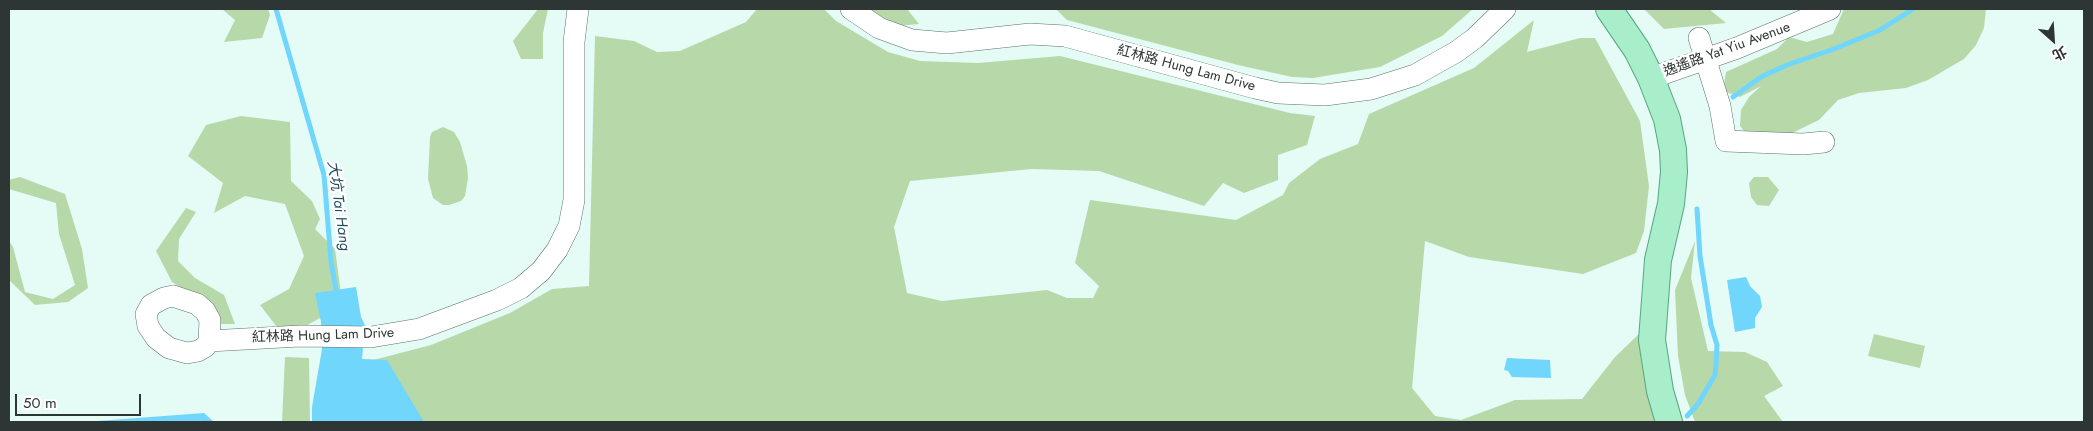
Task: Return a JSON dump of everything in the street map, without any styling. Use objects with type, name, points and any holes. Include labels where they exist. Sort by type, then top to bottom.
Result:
[{"type":"main road","points":[[1609,9],[1637,50],[1650,78],[1667,119],[1674,150],[1671,204],[1658,260],[1652,340],[1660,391],[1670,422]]},
{"type":"street","name":"紅林路 Hung Lam Drive","points":[[209,341],[300,336],[371,337],[419,330],[498,300],[521,288],[541,271],[558,250],[569,226],[574,200],[574,42],[578,9]]},
{"type":"street","name":"紅林路 Hung Lam Drive","points":[[852,9],[880,28],[912,40],[947,43],[1030,34],[1065,36],[1278,93],[1325,95],[1371,89],[1415,75],[1456,52],[1475,38],[1505,9]]},
{"type":"street","name":"逸遙路 Yat Yiu Avenue","points":[[1650,78],[1772,35],[1830,9]]},
{"type":"street","points":[[1699,38],[1720,106],[1726,141],[1803,144],[1824,142]]},
{"type":"green space","points":[[222,9],[268,9],[270,15],[262,38],[224,42],[235,20]]},
{"type":"green space","points":[[538,9],[548,9],[543,33],[543,59],[521,59],[513,41]]},
{"type":"green space","points":[[757,9],[824,9],[836,21],[888,52],[920,61],[978,63],[1060,56],[1290,113],[1315,116],[1307,145],[1278,155],[1278,180],[1244,193],[1223,183],[1204,206],[1099,171],[1031,169],[910,181],[894,227],[907,293],[942,301],[1047,290],[1067,298],[1093,298],[1099,286],[1075,263],[1090,200],[1236,220],[1283,195],[1289,183],[1320,159],[1358,144],[1369,114],[1474,68],[1534,20],[1527,52],[1580,38],[1595,38],[1640,121],[1649,186],[1644,231],[1636,253],[1583,274],[1469,257],[1425,241],[1412,388],[1435,416],[1461,420],[1515,400],[1582,399],[1615,357],[1640,333],[1663,422],[375,422],[362,363],[431,345],[510,313],[552,289],[589,286],[595,36],[634,41],[657,52],[680,51],[746,22]]},
{"type":"green space","points":[[860,9],[907,9],[919,24],[898,26]]},
{"type":"green space","points":[[1056,9],[1473,9],[1442,36],[1380,67],[1313,78],[1292,77],[1238,65],[1067,20]]},
{"type":"green space","points":[[1644,9],[1709,9],[1726,23],[1664,29]]},
{"type":"green space","points":[[1844,9],[1986,9],[1984,28],[1976,45],[1964,59],[1928,80],[1906,88],[1859,93],[1838,100],[1819,120],[1788,135],[1745,132],[1740,126],[1741,110],[1749,97],[1761,86],[1740,97],[1723,91],[1726,72],[1777,49],[1789,37],[1807,42],[1833,34]]},
{"type":"green space","points":[[241,116],[290,122],[291,181],[312,201],[320,219],[315,229],[335,249],[341,294],[320,318],[304,327],[277,327],[260,305],[289,289],[304,256],[285,204],[245,196],[214,213],[223,183],[188,156],[206,125]]},
{"type":"green space","points":[[443,127],[454,132],[460,142],[467,166],[468,178],[465,196],[461,201],[449,205],[443,205],[433,198],[428,179],[430,137],[432,132]]},
{"type":"green space","points":[[20,177],[65,194],[82,249],[88,288],[68,302],[35,305],[9,280],[9,241],[13,247],[25,292],[53,299],[75,285],[59,234],[56,203],[9,189],[9,180]]},
{"type":"green space","points":[[1754,177],[1768,177],[1779,190],[1769,206],[1757,205],[1751,197],[1749,183]]},
{"type":"green space","points":[[186,208],[196,212],[179,239],[178,261],[195,278],[224,295],[235,324],[218,324],[206,305],[172,282],[156,251]]},
{"type":"green space","points":[[1695,241],[1691,278],[1708,351],[1745,352],[1767,362],[1783,386],[1764,396],[1783,422],[1695,422],[1685,395],[1678,356],[1675,290]]},
{"type":"green space","points":[[1874,334],[1925,346],[1920,368],[1868,356]]},
{"type":"green space","points":[[285,357],[309,358],[310,422],[282,422]]},
{"type":"water","points":[[1746,277],[1750,286],[1760,296],[1762,307],[1755,318],[1755,328],[1735,332],[1727,280]]},
{"type":"water","points":[[356,287],[361,317],[365,325],[362,359],[387,360],[424,422],[312,422],[312,407],[322,349],[321,322],[315,293]]},
{"type":"water","points":[[1507,358],[1550,360],[1551,378],[1512,377],[1508,371],[1504,370]]},
{"type":"water","points":[[204,413],[214,422],[84,422]]},
{"type":"waterway","name":"大坑 Tai Hang","points":[[276,9],[324,175],[331,261],[337,296]]},
{"type":"waterway","points":[[1733,97],[1761,77],[1787,65],[1834,49],[1880,30],[1913,9]]},
{"type":"waterway","points":[[1687,416],[1698,404],[1715,375],[1717,345],[1711,325],[1700,256],[1697,209]]}]
